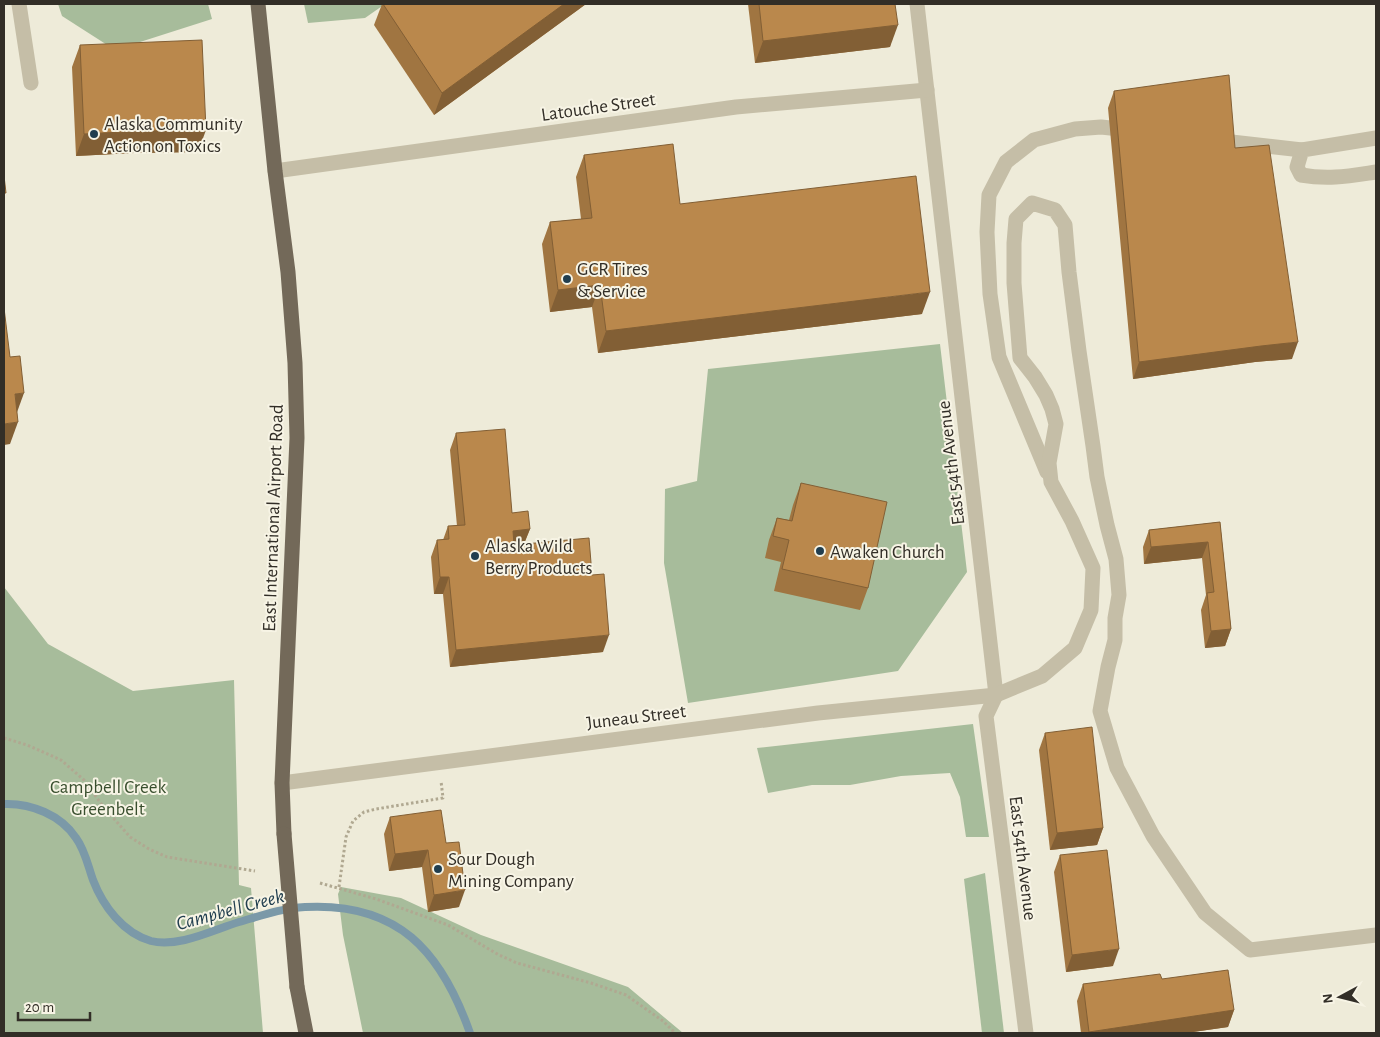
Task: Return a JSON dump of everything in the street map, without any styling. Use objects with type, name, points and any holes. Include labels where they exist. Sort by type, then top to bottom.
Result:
[{"type":"main road","name":"East International Airport Road","points":[[258,4],[295,363],[297,438],[282,782],[284,834],[297,987],[306,1033]]},
{"type":"street","points":[[19,4],[31,82]]},
{"type":"street","name":"East 54th Avenue","points":[[917,4],[996,695],[986,716],[1026,1033]]},
{"type":"street","name":"Latouche Street","points":[[275,171],[736,107],[927,90]]},
{"type":"street","name":"Juneau Street","points":[[282,782],[818,713],[996,695],[1042,676],[1075,648],[1091,610],[1092,568],[1072,521],[1051,482],[999,357],[990,294],[987,232],[989,195],[1006,162],[1034,140],[1075,129],[1101,127],[1140,131]]},
{"type":"street","points":[[1197,138],[1302,150],[1376,138]]},
{"type":"street","points":[[1302,150],[1297,167],[1301,175],[1318,178],[1337,178],[1376,172]]},
{"type":"street","points":[[1051,482],[1049,463],[1056,424],[1046,395],[1020,358],[1014,283],[1016,219],[1032,203],[1055,210],[1065,225],[1069,272],[1097,478],[1116,560],[1119,595],[1115,618],[1116,640],[1108,667],[1100,711],[1117,768],[1153,836],[1205,913],[1250,950],[1376,935]]},
{"type":"path","points":[[4,738],[27,745],[61,760],[84,780],[102,805],[130,836],[148,849],[167,856],[255,871]]},
{"type":"path","points":[[338,888],[346,837],[353,821],[364,812],[443,798],[438,762]]},
{"type":"path","points":[[320,883],[376,899],[448,925],[517,963],[591,983],[626,995],[676,1033]]},
{"type":"green space","points":[[58,4],[208,4],[212,19],[115,50],[62,16]]},
{"type":"green space","points":[[304,4],[385,4],[365,18],[308,23]]},
{"type":"green space","points":[[940,344],[967,572],[898,671],[688,703],[664,563],[665,489],[697,481],[708,369]]},
{"type":"green space","name":"Campbell Creek Greenbelt","points":[[4,587],[48,644],[133,691],[234,680],[239,885],[251,888],[263,1033],[4,1033]]},
{"type":"green space","points":[[973,724],[989,837],[966,837],[960,797],[950,773],[901,776],[850,785],[812,785],[768,793],[757,748]]},
{"type":"green space","points":[[985,873],[1004,1033],[982,1033],[964,879]]},
{"type":"green space","points":[[341,887],[401,898],[481,935],[628,987],[683,1033],[363,1033],[343,935],[338,894]]},
{"type":"building","points":[[383,4],[564,4],[442,93]]},
{"type":"building","points":[[759,4],[895,4],[898,25],[763,41]]},
{"type":"building","points":[[202,40],[206,130],[84,134],[80,45]]},
{"type":"building","points":[[1229,75],[1235,148],[1269,145],[1298,342],[1139,362],[1114,91]]},
{"type":"building","points":[[673,144],[680,204],[916,176],[930,292],[606,331],[600,285],[558,290],[550,222],[592,218],[584,155]]},
{"type":"building","points":[[4,176],[6,193],[4,193]]},
{"type":"building","points":[[4,308],[10,357],[20,356],[24,393],[15,394],[18,422],[4,424]]},
{"type":"building","name":"Alaska Wild Berry Products","points":[[505,429],[512,513],[528,511],[530,529],[513,531],[514,545],[589,538],[592,575],[604,574],[609,635],[456,650],[449,577],[440,577],[437,540],[449,539],[448,526],[465,525],[456,433]]},
{"type":"building","name":"Awaken Church","points":[[801,483],[887,502],[868,588],[782,569],[789,540],[773,536],[777,518],[792,521]]},
{"type":"building","points":[[1220,522],[1231,629],[1211,631],[1207,593],[1214,592],[1208,542],[1151,547],[1149,530]]},
{"type":"building","points":[[1092,727],[1103,828],[1057,833],[1045,733]]},
{"type":"building","points":[[441,810],[446,843],[459,842],[465,890],[434,895],[428,850],[395,854],[390,817]]},
{"type":"building","points":[[1107,850],[1119,949],[1072,955],[1060,855]]},
{"type":"building","points":[[1228,970],[1234,1010],[1089,1032],[1083,984],[1160,974],[1162,979]]},
{"type":"waterway","name":"Campbell Creek","points":[[4,804],[35,808],[54,817],[70,830],[84,853],[97,890],[108,909],[132,932],[151,941],[161,943],[184,940],[263,915],[305,907],[338,908],[366,913],[390,923],[412,937],[430,956],[445,978],[470,1033]]},
{"type":"place","name":"Alaska Community Action on Toxics","points":[[94,134]]},
{"type":"place","name":"GCR Tires & Service","points":[[567,279]]},
{"type":"place","name":"Awaken Church","points":[[820,551]]},
{"type":"place","name":"Alaska Wild Berry Products","points":[[475,556]]},
{"type":"place","name":"Sour Dough Mining Company","points":[[438,869]]}]
